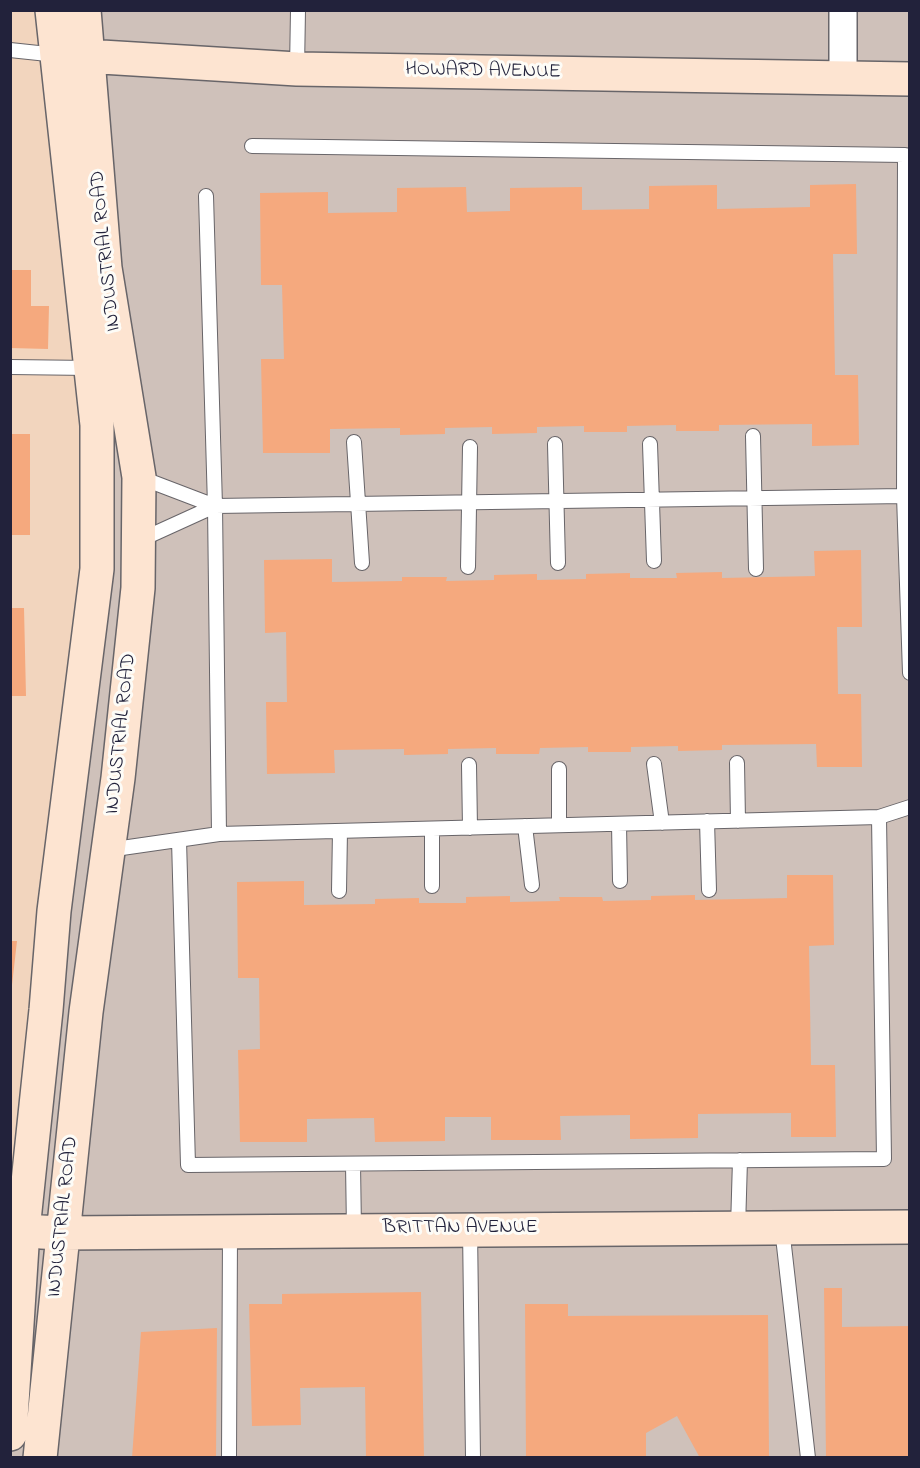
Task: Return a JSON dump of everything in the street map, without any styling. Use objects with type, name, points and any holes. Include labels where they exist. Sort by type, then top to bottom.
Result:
[{"type":"main road","name":"INDUSTRIAL ROAD","points":[[10,1434],[17,1231],[46,1010],[54,911],[97,569],[97,425],[52,10]]},
{"type":"main road","name":"INDUSTRIAL ROAD","points":[[40,1458],[86,1012],[108,850],[138,588],[139,477],[105,268],[84,10]]},
{"type":"main road","name":"HOWARD AVENUE","points":[[57,55],[89,55],[297,69],[909,79]]},
{"type":"main road","name":"BRITTAN AVENUE","points":[[17,1231],[62,1233],[909,1227]]},
{"type":"street","points":[[843,10],[843,77]]},
{"type":"lane","points":[[297,69],[298,10]]},
{"type":"lane","points":[[10,50],[57,55]]},
{"type":"lane","points":[[252,147],[905,155],[904,496],[909,673]]},
{"type":"lane","points":[[206,196],[215,506],[219,834]]},
{"type":"lane","points":[[10,367],[90,368]]},
{"type":"lane","points":[[753,436],[756,569]]},
{"type":"lane","points":[[354,442],[362,563]]},
{"type":"lane","points":[[555,444],[558,562]]},
{"type":"lane","points":[[650,444],[654,561]]},
{"type":"lane","points":[[468,567],[470,447]]},
{"type":"lane","points":[[139,477],[215,506],[904,496]]},
{"type":"lane","points":[[138,542],[215,506]]},
{"type":"lane","points":[[737,763],[738,821]]},
{"type":"lane","points":[[654,764],[662,822]]},
{"type":"lane","points":[[469,765],[470,828]]},
{"type":"lane","points":[[559,769],[559,825]]},
{"type":"lane","points":[[108,850],[219,834],[879,817],[909,807]]},
{"type":"lane","points":[[179,840],[188,1165],[884,1159],[879,817]]},
{"type":"lane","points":[[707,821],[709,890]]},
{"type":"lane","points":[[619,824],[620,881]]},
{"type":"lane","points":[[525,826],[532,885]]},
{"type":"lane","points":[[432,829],[432,886]]},
{"type":"lane","points":[[339,891],[340,831]]},
{"type":"lane","points":[[738,1228],[740,1160]]},
{"type":"lane","points":[[353,1164],[354,1230]]},
{"type":"lane","points":[[782,1228],[808,1458]]},
{"type":"lane","points":[[470,1229],[473,1458]]},
{"type":"lane","points":[[229,1458],[230,1231]]},
{"type":"shaded area","points":[[10,11],[52,11],[97,425],[10,1231]]},
{"type":"shaded area","points":[[52,11],[909,11],[909,1457],[11,1457],[10,1231],[97,569]]},
{"type":"building","points":[[856,184],[857,254],[833,254],[835,375],[858,375],[859,445],[812,446],[812,424],[719,425],[719,431],[676,431],[676,425],[627,426],[627,432],[584,432],[584,426],[537,427],[537,433],[492,434],[492,427],[445,428],[445,434],[400,435],[400,428],[330,429],[330,453],[263,453],[261,359],[284,359],[282,285],[261,285],[260,193],[328,192],[328,213],[397,212],[397,188],[466,187],[467,212],[510,211],[510,188],[582,187],[582,210],[649,209],[649,186],[717,185],[717,209],[810,207],[810,185]]},
{"type":"building","points":[[10,270],[31,270],[31,306],[49,306],[48,349],[10,348]]},
{"type":"building","points":[[10,434],[30,434],[30,535],[10,535]]},
{"type":"building","points":[[861,550],[862,627],[837,627],[838,694],[861,694],[862,767],[817,767],[816,744],[722,745],[722,750],[678,751],[678,746],[631,747],[631,752],[588,752],[588,747],[540,748],[539,754],[496,754],[496,748],[448,749],[448,754],[404,755],[404,749],[334,750],[335,773],[267,774],[266,702],[287,702],[286,632],[265,633],[264,560],[332,559],[332,582],[402,581],[402,577],[447,577],[446,581],[494,580],[494,575],[537,574],[537,580],[586,579],[586,574],[630,573],[630,578],[677,578],[676,573],[722,572],[722,578],[815,576],[814,551]]},
{"type":"building","points":[[10,608],[24,608],[26,696],[10,696]]},
{"type":"building","points":[[787,875],[833,875],[834,945],[809,946],[811,1065],[835,1065],[836,1137],[791,1137],[791,1113],[698,1114],[698,1138],[630,1139],[630,1115],[560,1116],[561,1140],[491,1140],[491,1117],[445,1117],[445,1141],[375,1142],[374,1118],[307,1119],[307,1142],[240,1142],[238,1050],[260,1049],[259,978],[238,978],[237,882],[304,881],[304,905],[375,904],[375,899],[419,898],[419,903],[466,903],[466,897],[510,896],[510,902],[560,901],[559,897],[602,897],[603,901],[651,900],[651,896],[695,895],[695,900],[787,898]]},
{"type":"building","points":[[10,941],[17,941],[12,985],[10,985]]},
{"type":"building","points":[[824,1288],[842,1288],[842,1327],[910,1326],[910,1458],[826,1458]]},
{"type":"building","points":[[421,1292],[424,1458],[366,1458],[365,1387],[300,1388],[301,1425],[252,1426],[249,1304],[282,1304],[282,1294]]},
{"type":"building","points":[[525,1304],[568,1304],[568,1316],[768,1315],[769,1458],[700,1458],[677,1416],[646,1433],[646,1458],[526,1458]]},
{"type":"building","points":[[217,1328],[216,1458],[132,1458],[141,1332]]}]
